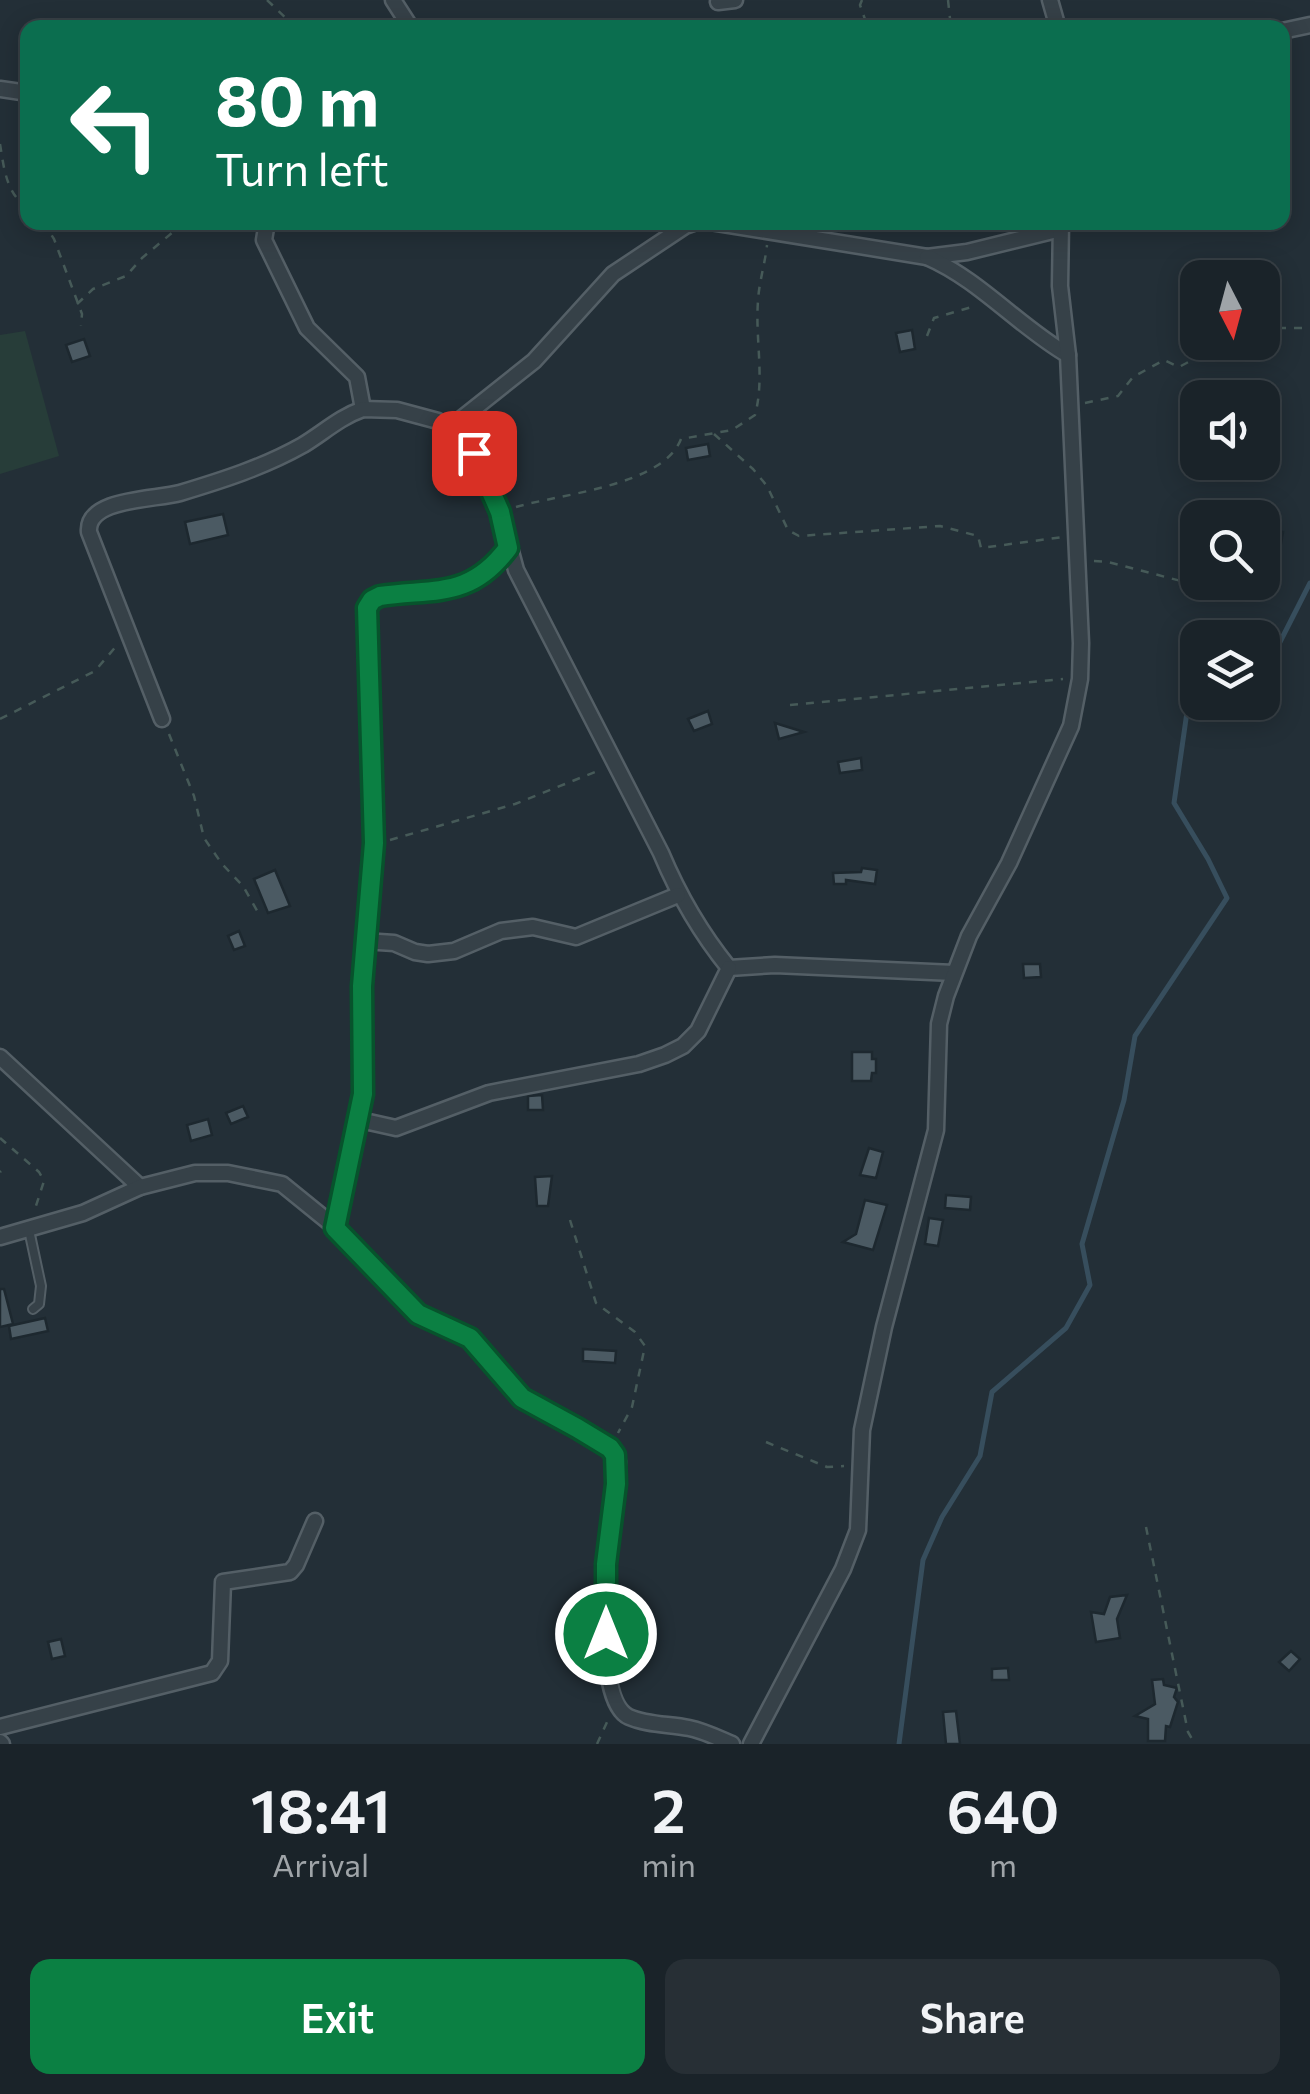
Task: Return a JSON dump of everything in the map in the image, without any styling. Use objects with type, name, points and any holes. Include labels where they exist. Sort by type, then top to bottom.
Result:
[{"type":"street","points":[[718,2],[736,0]]},
{"type":"street","points":[[266,230],[264,240],[307,328],[357,378],[363,409]]},
{"type":"street","points":[[452,427],[534,361],[613,274],[678,230]]},
{"type":"street","points":[[749,230],[927,257],[983,248],[1047,230]]},
{"type":"street","points":[[751,1744],[842,1569],[858,1530],[862,1430],[884,1327],[936,1130],[939,1024],[954,973],[1072,726],[1080,679],[1078,561],[1068,355],[1060,286],[1061,230]]},
{"type":"street","points":[[927,257],[968,279],[1068,355]]},
{"type":"street","points":[[162,719],[88,532],[90,517],[119,504],[174,494],[263,466],[363,409],[398,410],[452,427],[474,453],[500,512],[516,570],[661,853],[678,895],[729,968]]},
{"type":"street","points":[[335,1228],[360,1120],[364,1062],[364,941],[374,843],[366,634],[369,604],[380,596],[464,586],[488,572],[508,548]]},
{"type":"street","points":[[364,941],[394,943],[415,952],[444,953],[501,932],[532,927],[576,937],[678,895]]},
{"type":"street","points":[[729,968],[775,965],[954,973]]},
{"type":"street","points":[[360,1120],[396,1128],[489,1093],[639,1064],[665,1055],[698,1032],[729,968]]},
{"type":"street","points":[[0,1057],[140,1187]]},
{"type":"street","points":[[0,1237],[82,1213],[140,1187],[195,1174],[259,1177],[297,1193],[418,1314],[470,1338],[522,1398],[610,1448],[618,1462],[606,1564],[606,1634],[617,1705],[627,1716],[692,1728],[732,1744]]},
{"type":"street","points":[[0,1726],[212,1672],[220,1661],[223,1582],[290,1572],[316,1521]]},
{"type":"lane","points":[[29,1230],[42,1295],[33,1309]]},
{"type":"path","points":[[269,0],[288,20]]},
{"type":"path","points":[[0,144],[9,187],[20,203]]},
{"type":"path","points":[[48,230],[82,314],[81,326]]},
{"type":"path","points":[[77,304],[92,289],[126,276],[175,230]]},
{"type":"path","points":[[500,512],[617,484],[667,461],[676,453],[681,439],[732,430],[755,415],[760,396],[758,298],[768,234]]},
{"type":"path","points":[[927,336],[934,318],[978,305],[997,304]]},
{"type":"path","points":[[1280,328],[1310,328]]},
{"type":"path","points":[[1069,407],[1118,396],[1133,377],[1153,364],[1164,360],[1179,367],[1192,360]]},
{"type":"path","points":[[713,433],[754,468],[777,502],[788,530],[798,536],[940,526],[978,536],[982,548],[1075,535]]},
{"type":"path","points":[[1078,561],[1108,562],[1180,581]]},
{"type":"path","points":[[0,719],[96,671],[117,645],[128,639]]},
{"type":"path","points":[[790,706],[1041,679],[1080,679]]},
{"type":"path","points":[[162,719],[194,796],[204,838],[260,914]]},
{"type":"path","points":[[374,843],[515,804],[560,783],[616,765]]},
{"type":"path","points":[[0,1138],[44,1181],[29,1230]]},
{"type":"path","points":[[570,1220],[596,1303],[635,1332],[645,1346],[632,1407],[610,1448]]},
{"type":"path","points":[[766,1442],[827,1467],[861,1466]]},
{"type":"path","points":[[1146,1526],[1184,1713],[1195,1744]]},
{"type":"path","points":[[596,1744],[607,1722],[627,1716]]},
{"type":"green space","points":[[25,331],[59,456],[0,474],[0,335]]},
{"type":"building","points":[[912,330],[915,349],[900,352],[896,333]]},
{"type":"building","points":[[84,339],[90,356],[72,362],[66,345]]},
{"type":"building","points":[[708,444],[710,456],[688,460],[686,448]]},
{"type":"building","points":[[223,514],[228,535],[190,544],[185,522]]},
{"type":"building","points":[[708,711],[712,724],[694,731],[688,719]]},
{"type":"building","points":[[775,723],[804,732],[779,739]]},
{"type":"building","points":[[861,758],[862,770],[840,773],[838,762]]},
{"type":"building","points":[[862,868],[877,870],[875,884],[846,880],[846,884],[834,884],[833,873],[861,872]]},
{"type":"building","points":[[275,870],[290,906],[268,913],[254,879]]},
{"type":"building","points":[[239,931],[245,946],[234,950],[228,936]]},
{"type":"building","points":[[1023,964],[1040,964],[1041,977],[1024,978]]},
{"type":"building","points":[[852,1052],[872,1052],[876,1073],[872,1073],[871,1081],[852,1081]]},
{"type":"building","points":[[542,1095],[543,1110],[528,1110],[528,1096]]},
{"type":"building","points":[[243,1106],[248,1117],[231,1124],[226,1113]]},
{"type":"building","points":[[208,1119],[212,1135],[191,1141],[187,1125]]},
{"type":"building","points":[[869,1148],[883,1152],[876,1178],[860,1175]]},
{"type":"building","points":[[552,1176],[548,1206],[537,1206],[535,1177]]},
{"type":"building","points":[[946,1195],[971,1197],[970,1210],[945,1208]]},
{"type":"building","points":[[865,1200],[887,1205],[873,1250],[843,1242],[856,1234]]},
{"type":"building","points":[[929,1218],[943,1220],[938,1246],[925,1244]]},
{"type":"building","points":[[0,1289],[4,1289],[13,1324],[0,1327]]},
{"type":"building","points":[[45,1318],[48,1331],[11,1339],[9,1326]]},
{"type":"building","points":[[583,1349],[616,1351],[615,1363],[583,1361]]},
{"type":"building","points":[[1127,1595],[1117,1619],[1120,1638],[1096,1642],[1091,1612],[1104,1614],[1110,1597]]},
{"type":"building","points":[[61,1639],[65,1656],[52,1659],[48,1642]]},
{"type":"building","points":[[1291,1651],[1300,1659],[1289,1671],[1279,1662]]},
{"type":"building","points":[[1008,1668],[1009,1680],[992,1680],[992,1669]]},
{"type":"building","points":[[1163,1679],[1164,1685],[1177,1688],[1174,1697],[1178,1702],[1170,1727],[1166,1726],[1165,1741],[1148,1741],[1148,1719],[1135,1716],[1155,1704],[1152,1680]]},
{"type":"building","points":[[956,1711],[960,1744],[946,1744],[943,1712]]},
{"type":"waterway","points":[[1280,642],[1310,583]]},
{"type":"waterway","points":[[899,1744],[923,1560],[942,1517],[980,1456],[992,1392],[1066,1328],[1090,1285],[1082,1244],[1124,1100],[1135,1036],[1227,898],[1174,803],[1186,720]]},
{"type":"route","points":[[474,453],[505,526],[508,548],[500,560],[464,586],[450,591],[380,596],[367,608],[374,843],[362,986],[363,1094],[335,1228],[418,1314],[470,1338],[522,1398],[610,1448],[615,1455],[618,1462],[606,1564],[606,1634]]}]
